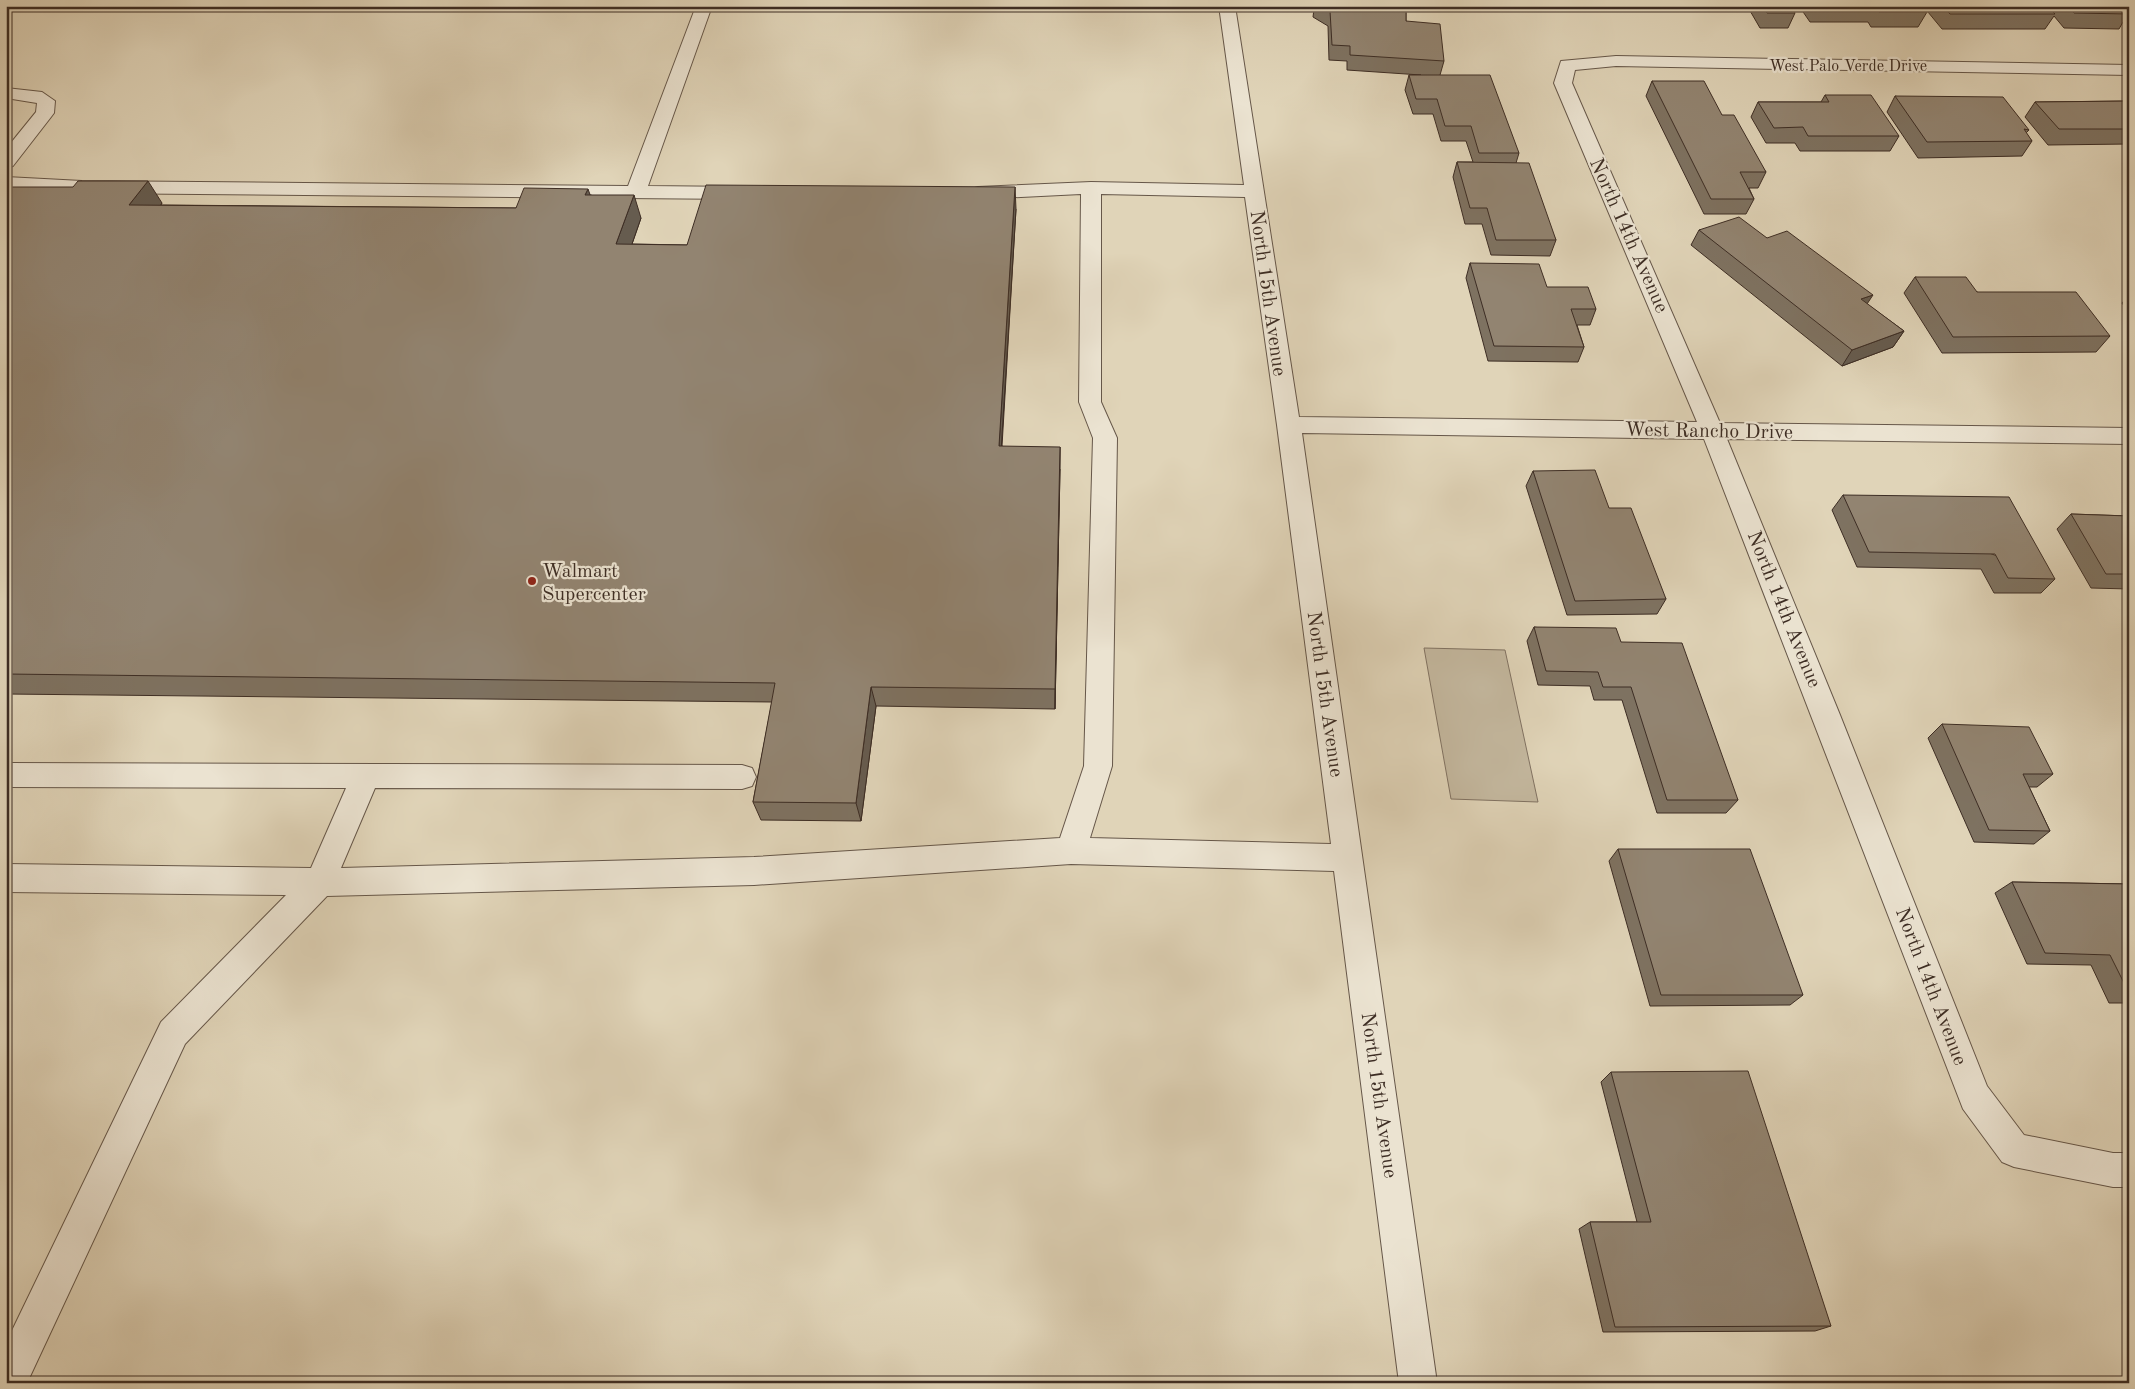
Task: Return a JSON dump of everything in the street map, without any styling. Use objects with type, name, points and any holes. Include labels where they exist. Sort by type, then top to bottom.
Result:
[{"type":"street","points":[[636,192],[704,6]]},
{"type":"street","name":"North 15th Avenue","points":[[1227,6],[1289,425],[1418,1383]]},
{"type":"street","name":"West Palo Verde Drive","points":[[1567,65],[1616,61],[2129,70]]},
{"type":"street","name":"North 14th Avenue","points":[[1567,65],[1563,83],[1629,230],[1714,430],[1975,1097],[2014,1150],[2113,1170],[2129,1170]]},
{"type":"street","points":[[6,93],[36,96],[46,101],[45,113],[6,162]]},
{"type":"street","points":[[6,183],[35,186],[755,194]]},
{"type":"street","points":[[960,194],[1091,188],[1254,191]]},
{"type":"street","points":[[1071,851],[1098,766],[1105,438],[1090,402],[1091,188]]},
{"type":"street","name":"West Rancho Drive","points":[[1289,425],[2129,436]]},
{"type":"street","points":[[6,775],[742,777]]},
{"type":"street","points":[[7,1383],[173,1033],[320,882],[365,777]]},
{"type":"street","points":[[6,878],[320,882],[754,871],[1071,851],[1348,858]]},
{"type":"shaded area","points":[[1424,648],[1505,650],[1538,802],[1451,799]]},
{"type":"building","points":[[1322,6],[1406,6],[1406,21],[1440,24],[1444,61],[1350,55],[1350,46],[1332,45],[1330,11]]},
{"type":"building","points":[[1763,6],[1790,6],[1795,13],[1767,13]]},
{"type":"building","points":[[1817,6],[1922,6],[1927,12],[1879,12],[1876,7]]},
{"type":"building","points":[[1943,6],[2047,6],[2055,14],[1950,14]]},
{"type":"building","points":[[2068,6],[2129,6],[2123,7],[2129,14],[2074,13]]},
{"type":"building","points":[[1409,75],[1490,75],[1519,153],[1479,153],[1471,126],[1445,126],[1437,99],[1416,99]]},
{"type":"building","points":[[1652,81],[1704,81],[1722,115],[1734,115],[1766,172],[1740,172],[1754,199],[1711,199]]},
{"type":"building","points":[[1825,95],[1871,95],[1899,136],[1808,136],[1803,127],[1774,128],[1758,102],[1829,102]]},
{"type":"building","points":[[1895,96],[2003,97],[2029,130],[2024,129],[2032,141],[1927,142]]},
{"type":"building","points":[[2129,101],[2129,129],[2059,129],[2035,102]]},
{"type":"building","points":[[1457,162],[1529,163],[1556,240],[1496,240],[1487,208],[1470,208]]},
{"type":"building","name":"Walmart Supercenter","points":[[78,181],[148,181],[129,205],[516,208],[524,188],[588,189],[585,195],[634,195],[616,244],[687,245],[706,185],[1015,187],[999,446],[1060,447],[1055,689],[871,687],[856,803],[753,802],[775,683],[6,674],[6,187],[73,187]]},
{"type":"building","points":[[1739,217],[1767,238],[1787,231],[1873,295],[1861,299],[1904,331],[1852,350],[1699,230]]},
{"type":"building","points":[[1470,263],[1539,264],[1547,287],[1588,287],[1596,309],[1571,309],[1584,347],[1494,346]]},
{"type":"building","points":[[1915,277],[1966,277],[1977,292],[2076,292],[2110,336],[1953,337]]},
{"type":"building","points":[[1595,470],[1609,508],[1631,508],[1666,599],[1575,601],[1533,471]]},
{"type":"building","points":[[1843,495],[2009,497],[2055,579],[2008,578],[1995,554],[1869,552]]},
{"type":"building","points":[[2071,514],[2129,516],[2129,574],[2106,574]]},
{"type":"building","points":[[1534,627],[1616,628],[1621,642],[1682,643],[1738,800],[1667,800],[1631,687],[1603,687],[1598,672],[1546,671]]},
{"type":"building","points":[[1942,724],[2029,727],[2053,774],[2023,774],[2050,831],[1989,830]]},
{"type":"building","points":[[1618,849],[1750,849],[1803,995],[1661,995]]},
{"type":"building","points":[[2012,882],[2129,884],[2129,993],[2110,955],[2045,953]]},
{"type":"building","points":[[1748,1071],[1831,1326],[1615,1327],[1590,1222],[1651,1222],[1611,1072]]},
{"type":"place","name":"Walmart Supercenter","points":[[532,581]]}]
